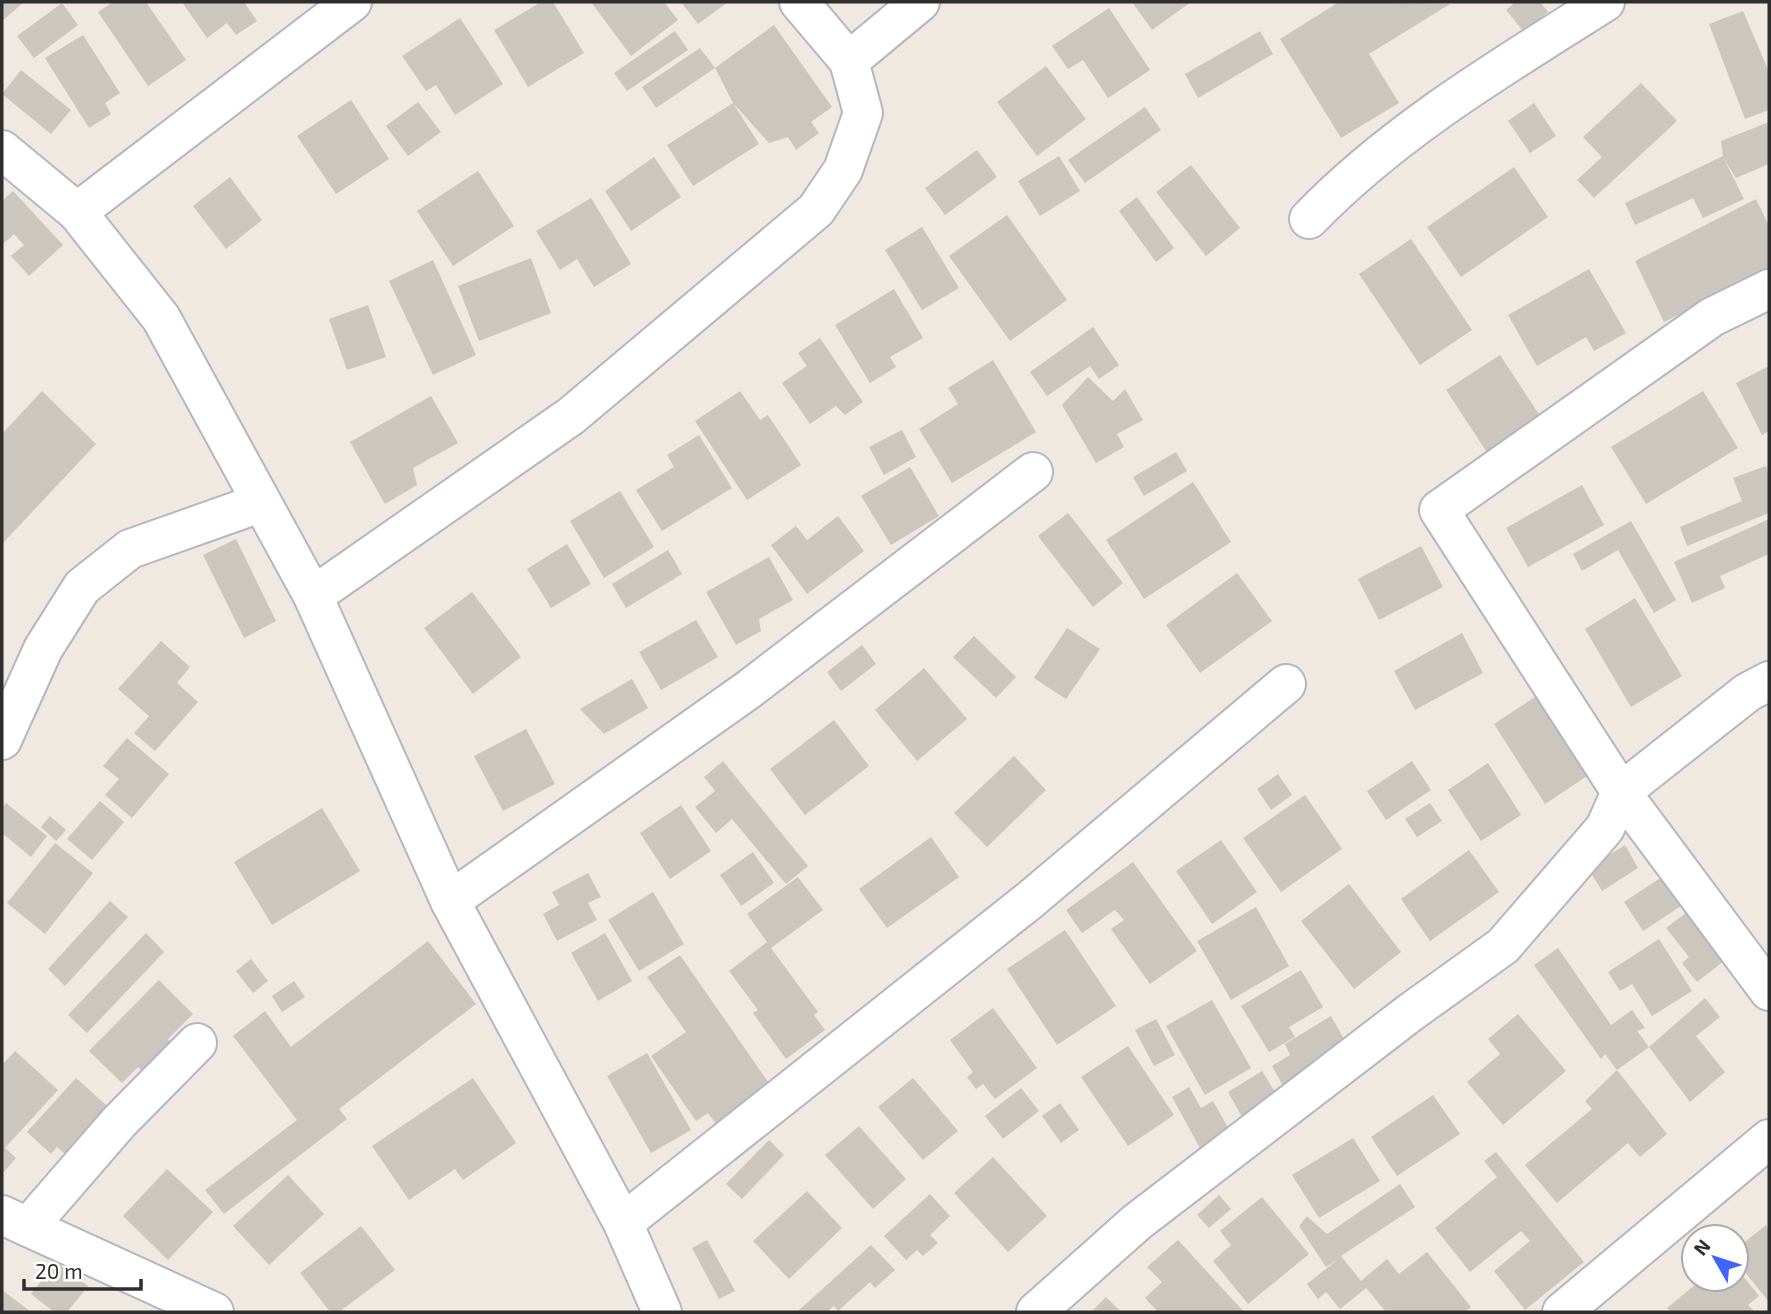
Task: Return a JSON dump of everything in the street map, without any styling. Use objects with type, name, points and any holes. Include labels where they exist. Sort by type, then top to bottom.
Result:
[{"type":"street","points":[[77,212],[352,2]]},
{"type":"street","points":[[313,596],[571,415],[816,210],[843,170],[863,113],[849,61],[799,2]]},
{"type":"street","points":[[849,61],[920,2]]},
{"type":"street","points":[[1309,219],[1351,176],[1493,73],[1605,2]]},
{"type":"street","points":[[2,150],[77,212],[161,318],[313,596],[450,901],[623,1223],[662,1312]]},
{"type":"street","points":[[1769,289],[1712,317],[1439,510],[1621,792],[1769,990]]},
{"type":"street","points":[[450,901],[748,690],[1033,472]]},
{"type":"street","points":[[2,740],[43,649],[82,587],[130,549],[260,503]]},
{"type":"street","points":[[1036,1312],[1137,1222],[1380,1035],[1503,946],[1605,828],[1621,792],[1748,692],[1769,681]]},
{"type":"street","points":[[623,1223],[1030,900],[1286,684]]},
{"type":"street","points":[[197,1043],[15,1221],[214,1312]]},
{"type":"street","points":[[1562,1312],[1769,1139]]},
{"type":"building","points":[[2,2],[24,2],[2,21]]},
{"type":"building","points":[[113,2],[146,2],[186,60],[148,86],[98,12]]},
{"type":"building","points":[[182,2],[244,2],[257,21],[236,35],[227,23],[207,38]]},
{"type":"building","points":[[541,2],[553,2],[584,53],[528,87],[494,30]]},
{"type":"building","points":[[591,2],[664,2],[678,20],[631,56]]},
{"type":"building","points":[[681,2],[728,2],[698,24]]},
{"type":"building","points":[[1132,2],[1191,2],[1152,30]]},
{"type":"building","points":[[1339,2],[1450,4],[1369,54],[1399,103],[1341,138],[1280,39]]},
{"type":"building","points":[[1515,2],[1540,2],[1548,12],[1524,32],[1506,10]]},
{"type":"building","points":[[62,3],[78,25],[34,58],[17,36]]},
{"type":"building","points":[[1109,8],[1150,70],[1108,98],[1083,60],[1068,69],[1052,46]]},
{"type":"building","points":[[1743,11],[1769,72],[1769,110],[1745,119],[1709,24]]},
{"type":"building","points":[[460,18],[503,84],[455,115],[436,85],[426,91],[402,56]]},
{"type":"building","points":[[774,25],[832,107],[811,122],[819,133],[796,150],[788,137],[769,143],[733,103],[715,68]]},
{"type":"building","points":[[675,31],[688,50],[627,91],[614,73]]},
{"type":"building","points":[[1260,31],[1273,54],[1198,98],[1185,74]]},
{"type":"building","points":[[83,35],[120,93],[105,103],[111,114],[89,128],[45,58]]},
{"type":"building","points":[[700,48],[715,68],[656,108],[642,87]]},
{"type":"building","points":[[1046,66],[1086,119],[1037,156],[997,102]]},
{"type":"building","points":[[21,70],[71,110],[51,134],[2,94]]},
{"type":"building","points":[[1641,83],[1677,121],[1594,198],[1577,180],[1602,157],[1583,137]]},
{"type":"building","points":[[351,100],[389,159],[336,194],[297,136]]},
{"type":"building","points":[[418,102],[441,132],[408,156],[386,126]]},
{"type":"building","points":[[733,103],[759,144],[693,186],[667,145]]},
{"type":"building","points":[[1534,103],[1556,136],[1530,153],[1508,121]]},
{"type":"building","points":[[1145,107],[1161,130],[1085,183],[1068,160]]},
{"type":"building","points":[[1769,122],[1769,164],[1736,178],[1724,159],[1744,199],[1703,218],[1693,198],[1635,225],[1625,203],[1723,156],[1721,141]]},
{"type":"building","points":[[977,150],[997,177],[945,215],[925,188]]},
{"type":"building","points":[[1059,156],[1080,191],[1040,216],[1018,181]]},
{"type":"building","points":[[654,157],[681,197],[631,231],[605,191]]},
{"type":"building","points":[[1191,165],[1240,228],[1206,256],[1156,192]]},
{"type":"building","points":[[1514,167],[1548,217],[1461,277],[1427,227]]},
{"type":"building","points":[[478,171],[514,226],[453,266],[417,211]]},
{"type":"building","points":[[230,177],[262,220],[226,249],[193,206]]},
{"type":"building","points":[[13,191],[63,245],[29,276],[11,256],[24,245],[14,234],[2,245],[2,201]]},
{"type":"building","points":[[1137,197],[1174,248],[1156,262],[1119,211]]},
{"type":"building","points":[[591,198],[631,264],[594,287],[577,259],[560,270],[536,231]]},
{"type":"building","points":[[1756,199],[1769,226],[1769,269],[1664,322],[1635,261]]},
{"type":"building","points":[[1007,215],[1067,300],[1010,341],[949,256]]},
{"type":"building","points":[[922,227],[959,288],[922,310],[885,250]]},
{"type":"building","points":[[1411,239],[1472,330],[1420,365],[1359,274]]},
{"type":"building","points":[[531,258],[551,313],[479,341],[458,286]]},
{"type":"building","points":[[433,260],[476,355],[433,375],[389,281]]},
{"type":"building","points":[[1589,269],[1626,333],[1594,351],[1586,337],[1537,366],[1508,315]]},
{"type":"building","points":[[894,289],[923,338],[890,357],[896,367],[870,383],[835,325]]},
{"type":"building","points":[[368,305],[386,357],[347,370],[329,319]]},
{"type":"building","points":[[1093,327],[1119,365],[1099,379],[1090,366],[1047,396],[1030,372]]},
{"type":"building","points":[[820,338],[863,402],[845,415],[836,406],[810,424],[782,383],[807,366],[798,353]]},
{"type":"building","points":[[1500,355],[1546,425],[1492,460],[1446,390]]},
{"type":"building","points":[[993,360],[1036,432],[952,483],[919,429],[958,404],[948,388]]},
{"type":"building","points":[[1769,366],[1769,431],[1762,435],[1736,383]]},
{"type":"building","points":[[1088,377],[1113,401],[1125,389],[1143,420],[1117,434],[1124,447],[1096,463],[1062,405]]},
{"type":"building","points":[[42,391],[96,444],[2,544],[2,434]]},
{"type":"building","points":[[740,391],[760,420],[768,415],[801,465],[747,500],[695,421]]},
{"type":"building","points":[[1703,391],[1738,448],[1646,504],[1611,447]]},
{"type":"building","points":[[431,396],[458,443],[413,468],[417,485],[385,504],[350,442]]},
{"type":"building","points":[[902,430],[916,457],[884,475],[869,447]]},
{"type":"building","points":[[699,435],[732,488],[662,531],[636,490],[674,467],[667,455]]},
{"type":"building","points":[[1176,452],[1187,471],[1144,496],[1133,477]]},
{"type":"building","points":[[1766,466],[1769,475],[1769,513],[1687,546],[1680,527],[1742,501],[1733,478]]},
{"type":"building","points":[[910,467],[939,516],[891,545],[861,496]]},
{"type":"building","points":[[1193,482],[1231,542],[1144,599],[1106,540]]},
{"type":"building","points":[[1582,485],[1604,525],[1528,567],[1506,528]]},
{"type":"building","points":[[620,491],[654,547],[604,578],[570,521]]},
{"type":"building","points":[[1068,513],[1123,583],[1093,607],[1038,536]]},
{"type":"building","points":[[838,516],[864,551],[807,594],[771,545],[796,526],[807,540]]},
{"type":"building","points":[[1769,519],[1769,554],[1720,576],[1725,588],[1692,603],[1674,562]]},
{"type":"building","points":[[1631,521],[1676,600],[1654,613],[1618,550],[1582,571],[1573,554]]},
{"type":"building","points":[[236,539],[276,621],[244,638],[203,555]]},
{"type":"building","points":[[567,544],[591,584],[551,608],[527,569]]},
{"type":"building","points":[[1421,546],[1443,587],[1379,620],[1358,579]]},
{"type":"building","points":[[668,550],[682,574],[626,608],[612,584]]},
{"type":"building","points":[[769,557],[793,600],[759,619],[761,631],[736,645],[706,592]]},
{"type":"building","points":[[1237,573],[1272,621],[1200,673],[1166,625]]},
{"type":"building","points":[[472,592],[521,657],[473,694],[424,628]]},
{"type":"building","points":[[1635,598],[1682,676],[1631,707],[1585,629]]},
{"type":"building","points":[[696,620],[718,657],[661,690],[639,652]]},
{"type":"building","points":[[1067,628],[1100,649],[1066,699],[1034,678]]},
{"type":"building","points":[[1462,633],[1483,673],[1415,710],[1394,671]]},
{"type":"building","points":[[974,636],[1016,677],[996,698],[953,657]]},
{"type":"building","points":[[161,641],[190,667],[177,683],[198,702],[155,751],[134,733],[149,716],[118,689]]},
{"type":"building","points":[[862,645],[876,664],[841,691],[827,672]]},
{"type":"building","points":[[924,668],[967,719],[917,761],[875,710]]},
{"type":"building","points":[[632,679],[648,708],[604,734],[580,709]]},
{"type":"building","points":[[1541,693],[1593,772],[1545,804],[1494,724]]},
{"type":"building","points":[[834,720],[869,766],[805,815],[770,769]]},
{"type":"building","points":[[526,729],[555,784],[503,811],[474,756]]},
{"type":"building","points":[[127,738],[169,774],[132,818],[105,795],[119,779],[103,766]]},
{"type":"building","points":[[1014,756],[1046,790],[987,847],[954,813]]},
{"type":"building","points":[[723,761],[808,866],[786,884],[732,819],[716,833],[695,807],[715,791],[704,777]]},
{"type":"building","points":[[1412,761],[1431,790],[1386,820],[1367,791]]},
{"type":"building","points":[[1488,763],[1521,815],[1481,841],[1448,790]]},
{"type":"building","points":[[1278,774],[1292,795],[1271,810],[1257,789]]},
{"type":"building","points":[[1305,795],[1342,849],[1281,892],[1243,838]]},
{"type":"building","points":[[100,801],[124,822],[92,860],[67,839]]},
{"type":"building","points":[[6,803],[47,836],[31,857],[2,833],[2,808]]},
{"type":"building","points":[[1430,803],[1442,821],[1417,837],[1405,819]]},
{"type":"building","points":[[681,805],[711,851],[670,879],[640,833]]},
{"type":"building","points":[[322,808],[360,871],[272,925],[234,862]]},
{"type":"building","points":[[50,816],[66,830],[56,841],[41,827]]},
{"type":"building","points":[[931,837],[959,877],[887,928],[859,889]]},
{"type":"building","points":[[1221,840],[1257,892],[1212,924],[1176,871]]},
{"type":"building","points":[[55,843],[93,873],[45,934],[7,903]]},
{"type":"building","points":[[1625,845],[1638,868],[1602,891],[1588,868]]},
{"type":"building","points":[[1469,850],[1499,892],[1430,941],[1401,899]]},
{"type":"building","points":[[753,852],[774,883],[741,906],[720,875]]},
{"type":"building","points":[[1133,862],[1197,951],[1150,984],[1111,929],[1124,920],[1115,910],[1082,933],[1066,910]]},
{"type":"building","points":[[588,873],[601,897],[588,903],[597,920],[557,941],[543,914],[559,905],[552,892]]},
{"type":"building","points":[[1668,873],[1687,902],[1643,931],[1624,902]]},
{"type":"building","points":[[798,877],[823,910],[771,948],[818,1012],[814,1015],[825,1030],[786,1059],[753,1013],[758,1010],[729,971],[767,942],[747,914]]},
{"type":"building","points":[[1349,884],[1401,952],[1354,989],[1301,921]]},
{"type":"building","points":[[653,892],[684,944],[639,971],[608,920]]},
{"type":"building","points":[[110,901],[128,917],[65,986],[48,969]]},
{"type":"building","points":[[1695,906],[1733,954],[1697,982],[1682,963],[1689,957],[1666,928]]},
{"type":"building","points":[[1256,907],[1289,966],[1231,1000],[1197,941]]},
{"type":"building","points":[[1065,930],[1116,1006],[1057,1045],[1007,969]]},
{"type":"building","points":[[146,933],[164,952],[87,1033],[68,1015]]},
{"type":"building","points":[[605,933],[632,981],[598,1001],[571,953]]},
{"type":"building","points":[[1659,939],[1692,991],[1652,1016],[1632,984],[1620,991],[1608,972]]},
{"type":"building","points":[[428,941],[476,1004],[339,1109],[347,1119],[224,1214],[205,1190],[297,1120],[233,1036],[265,1011],[291,1047]]},
{"type":"building","points":[[1558,948],[1611,1025],[1632,1010],[1645,1028],[1637,1031],[1649,1047],[1617,1070],[1605,1054],[1601,1059],[1534,965]]},
{"type":"building","points":[[680,955],[773,1089],[718,1127],[708,1113],[696,1121],[651,1056],[686,1032],[647,977]]},
{"type":"building","points":[[251,959],[268,981],[253,993],[236,971]]},
{"type":"building","points":[[1301,970],[1323,1007],[1289,1027],[1295,1037],[1269,1052],[1241,1006]]},
{"type":"building","points":[[159,980],[193,1014],[168,1039],[183,1055],[155,1084],[138,1067],[122,1083],[89,1051]]},
{"type":"building","points":[[294,981],[305,997],[282,1012],[272,996]]},
{"type":"building","points":[[1705,998],[1720,1017],[1696,1036],[1725,1072],[1690,1102],[1649,1047]]},
{"type":"building","points":[[1212,1000],[1251,1068],[1205,1095],[1166,1026]]},
{"type":"building","points":[[993,1008],[1037,1068],[995,1099],[983,1084],[976,1089],[967,1077],[973,1072],[950,1040]]},
{"type":"building","points":[[1518,1014],[1566,1071],[1503,1125],[1467,1082],[1500,1054],[1488,1039]]},
{"type":"building","points":[[1331,1016],[1349,1048],[1283,1086],[1272,1066],[1290,1055],[1285,1044]]},
{"type":"building","points":[[1156,1019],[1175,1055],[1154,1066],[1135,1030]]},
{"type":"building","points":[[1128,1046],[1174,1115],[1128,1146],[1081,1077]]},
{"type":"building","points":[[15,1051],[58,1090],[5,1148],[16,1158],[2,1174],[2,1065]]},
{"type":"building","points":[[647,1053],[691,1130],[651,1153],[607,1076]]},
{"type":"building","points":[[1617,1070],[1667,1134],[1640,1157],[1628,1143],[1557,1203],[1525,1165],[1592,1109],[1585,1101]]},
{"type":"building","points":[[1262,1071],[1277,1095],[1242,1117],[1228,1092]]},
{"type":"building","points":[[76,1078],[117,1115],[75,1163],[57,1147],[51,1154],[27,1132]]},
{"type":"building","points":[[473,1078],[516,1143],[463,1180],[455,1169],[409,1200],[372,1146]]},
{"type":"building","points":[[913,1078],[958,1131],[923,1160],[878,1107]]},
{"type":"building","points":[[1189,1087],[1201,1108],[1213,1101],[1231,1133],[1201,1150],[1172,1097]]},
{"type":"building","points":[[1021,1088],[1039,1111],[1003,1139],[985,1116]]},
{"type":"building","points":[[1433,1095],[1460,1134],[1397,1176],[1371,1137]]},
{"type":"building","points":[[1060,1103],[1079,1130],[1061,1143],[1042,1116]]},
{"type":"building","points":[[859,1126],[906,1179],[873,1209],[825,1155]]},
{"type":"building","points":[[1353,1138],[1380,1181],[1319,1218],[1292,1175]]},
{"type":"building","points":[[769,1140],[784,1155],[742,1199],[726,1184]]},
{"type":"building","points":[[1496,1152],[1584,1262],[1525,1310],[1494,1271],[1530,1241],[1521,1231],[1470,1272],[1435,1228],[1497,1177],[1484,1161]]},
{"type":"building","points":[[993,1157],[1047,1216],[1008,1252],[954,1193]]},
{"type":"building","points":[[167,1169],[213,1212],[168,1260],[123,1216]]},
{"type":"building","points":[[288,1175],[324,1214],[269,1265],[233,1226]]},
{"type":"building","points":[[1400,1184],[1415,1207],[1341,1256],[1361,1281],[1387,1259],[1399,1274],[1427,1252],[1471,1307],[1465,1312],[1386,1312],[1366,1288],[1340,1309],[1326,1292],[1318,1299],[1307,1284],[1337,1260],[1326,1267],[1299,1226],[1307,1216],[1327,1234]]},
{"type":"building","points":[[807,1191],[842,1228],[789,1279],[753,1241]]},
{"type":"building","points":[[930,1194],[950,1216],[930,1235],[938,1243],[923,1256],[917,1250],[906,1260],[884,1236]]},
{"type":"building","points":[[1219,1195],[1231,1209],[1209,1228],[1197,1215]]},
{"type":"building","points":[[1262,1197],[1309,1254],[1248,1304],[1213,1261],[1231,1245],[1220,1231]]},
{"type":"building","points":[[1766,1225],[1769,1229],[1769,1302],[1750,1278],[1750,1238]]},
{"type":"building","points":[[361,1226],[395,1270],[339,1312],[330,1312],[300,1273]]},
{"type":"building","points":[[707,1240],[735,1291],[719,1299],[692,1248]]},
{"type":"building","points":[[1178,1240],[1244,1312],[1158,1312],[1145,1298],[1162,1282],[1147,1267]]},
{"type":"building","points":[[871,1245],[895,1270],[875,1288],[870,1282],[838,1311],[834,1306],[827,1312],[797,1312]]},
{"type":"building","points":[[56,1262],[88,1286],[67,1312],[54,1312],[31,1294]]},
{"type":"building","points":[[1750,1285],[1759,1296],[1748,1305],[1755,1312],[1671,1312],[1667,1308],[1685,1293],[1750,1293]]},
{"type":"building","points":[[2,1290],[31,1312],[2,1312]]},
{"type":"building","points":[[1106,1297],[1121,1312],[1091,1312]]}]
